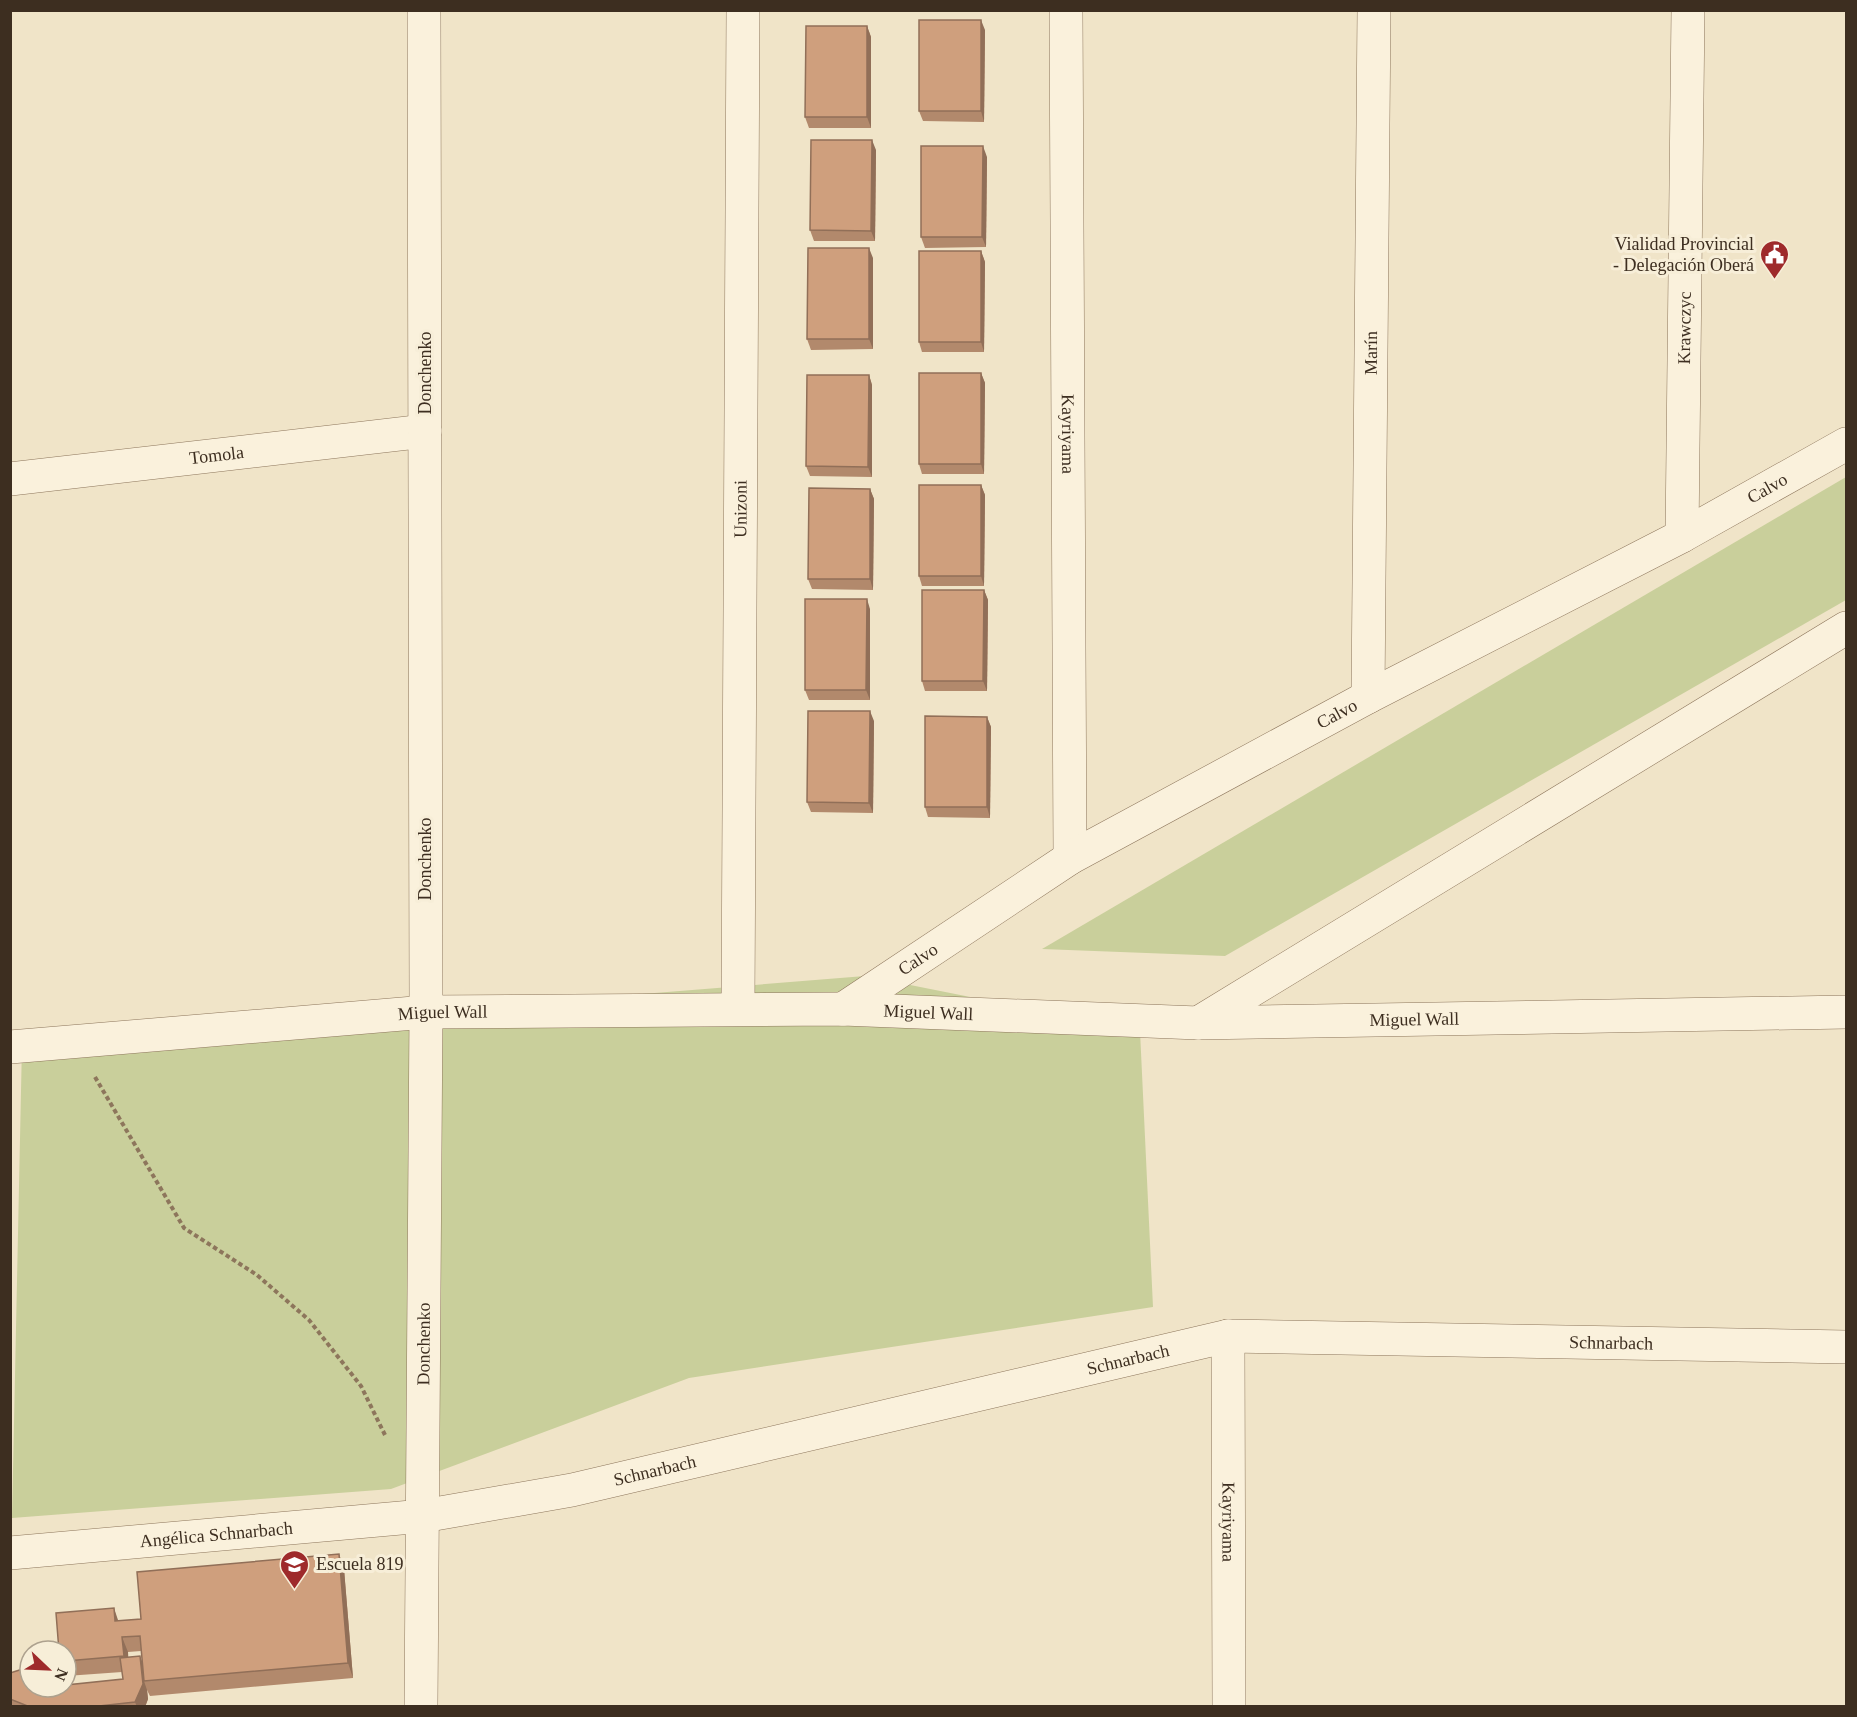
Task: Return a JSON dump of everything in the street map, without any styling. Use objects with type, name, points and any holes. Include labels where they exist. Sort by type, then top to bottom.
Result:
[{"type":"street","name":"Donchenko","points":[[421,1707],[426,1012],[424,10]]},
{"type":"street","name":"Unizoni","points":[[738,1010],[743,10]]},
{"type":"street","name":"Kayriyama","points":[[1066,10],[1070,858]]},
{"type":"street","name":"Marín","points":[[1368,698],[1374,10]]},
{"type":"street","name":"Krawczyc","points":[[1682,536],[1688,10]]},
{"type":"street","name":"Tomola","points":[[10,479],[425,431]]},
{"type":"street","name":"Calvo","points":[[843,1009],[1070,858],[1368,698],[1682,536],[1846,444]]},
{"type":"street","points":[[1198,1023],[1846,628]]},
{"type":"street","name":"Miguel Wall","points":[[10,1047],[426,1012],[843,1009],[1198,1023],[1846,1012]]},
{"type":"street","name":"Kayriyama","points":[[1228,1336],[1229,1707]]},
{"type":"street","name":"Schnarbach","points":[[423,1516],[572,1490],[1228,1336],[1846,1347]]},
{"type":"street","name":"Angélica Schnarbach","points":[[10,1553],[423,1516]]},
{"type":"path","points":[[86,1075],[96,1078],[184,1228],[257,1275],[309,1320],[361,1386],[385,1436]]},
{"type":"green space","points":[[1846,477],[1846,600],[1225,956],[1042,949]]},
{"type":"green space","points":[[865,976],[1140,1031],[1153,1307],[689,1378],[391,1489],[12,1518],[22,1044]]},
{"type":"building","points":[[919,20],[981,20],[981,111],[919,111]]},
{"type":"building","points":[[806,26],[867,26],[867,117],[805,117]]},
{"type":"building","points":[[811,140],[872,140],[871,231],[810,230]]},
{"type":"building","points":[[921,146],[983,146],[982,237],[921,237]]},
{"type":"building","points":[[808,248],[869,248],[869,339],[807,339]]},
{"type":"building","points":[[919,251],[981,251],[981,342],[919,342]]},
{"type":"building","points":[[919,373],[981,373],[981,464],[919,464]]},
{"type":"building","points":[[807,375],[869,375],[868,467],[806,466]]},
{"type":"building","points":[[919,485],[981,485],[981,576],[919,576]]},
{"type":"building","points":[[809,488],[870,489],[870,579],[808,579]]},
{"type":"building","points":[[922,590],[984,590],[983,681],[922,681]]},
{"type":"building","points":[[805,599],[867,599],[866,690],[805,690]]},
{"type":"building","points":[[808,711],[870,711],[869,803],[807,802]]},
{"type":"building","points":[[925,716],[987,717],[987,807],[925,807]]},
{"type":"building","points":[[339,1554],[348,1663],[144,1681],[140,1636],[122,1637],[124,1656],[78,1660],[78,1639],[58,1639],[56,1613],[114,1608],[115,1621],[141,1619],[137,1572]]},
{"type":"building","points":[[140,1656],[143,1684],[135,1702],[90,1707],[30,1707],[10,1699],[10,1673],[18,1670],[18,1699],[78,1699],[78,1684],[123,1679],[120,1658]]},
{"type":"place","name":"Vialidad Provincial - Delegación Oberá","points":[[1775,280]]},
{"type":"place","name":"Escuela 819","points":[[295,1590]]}]
